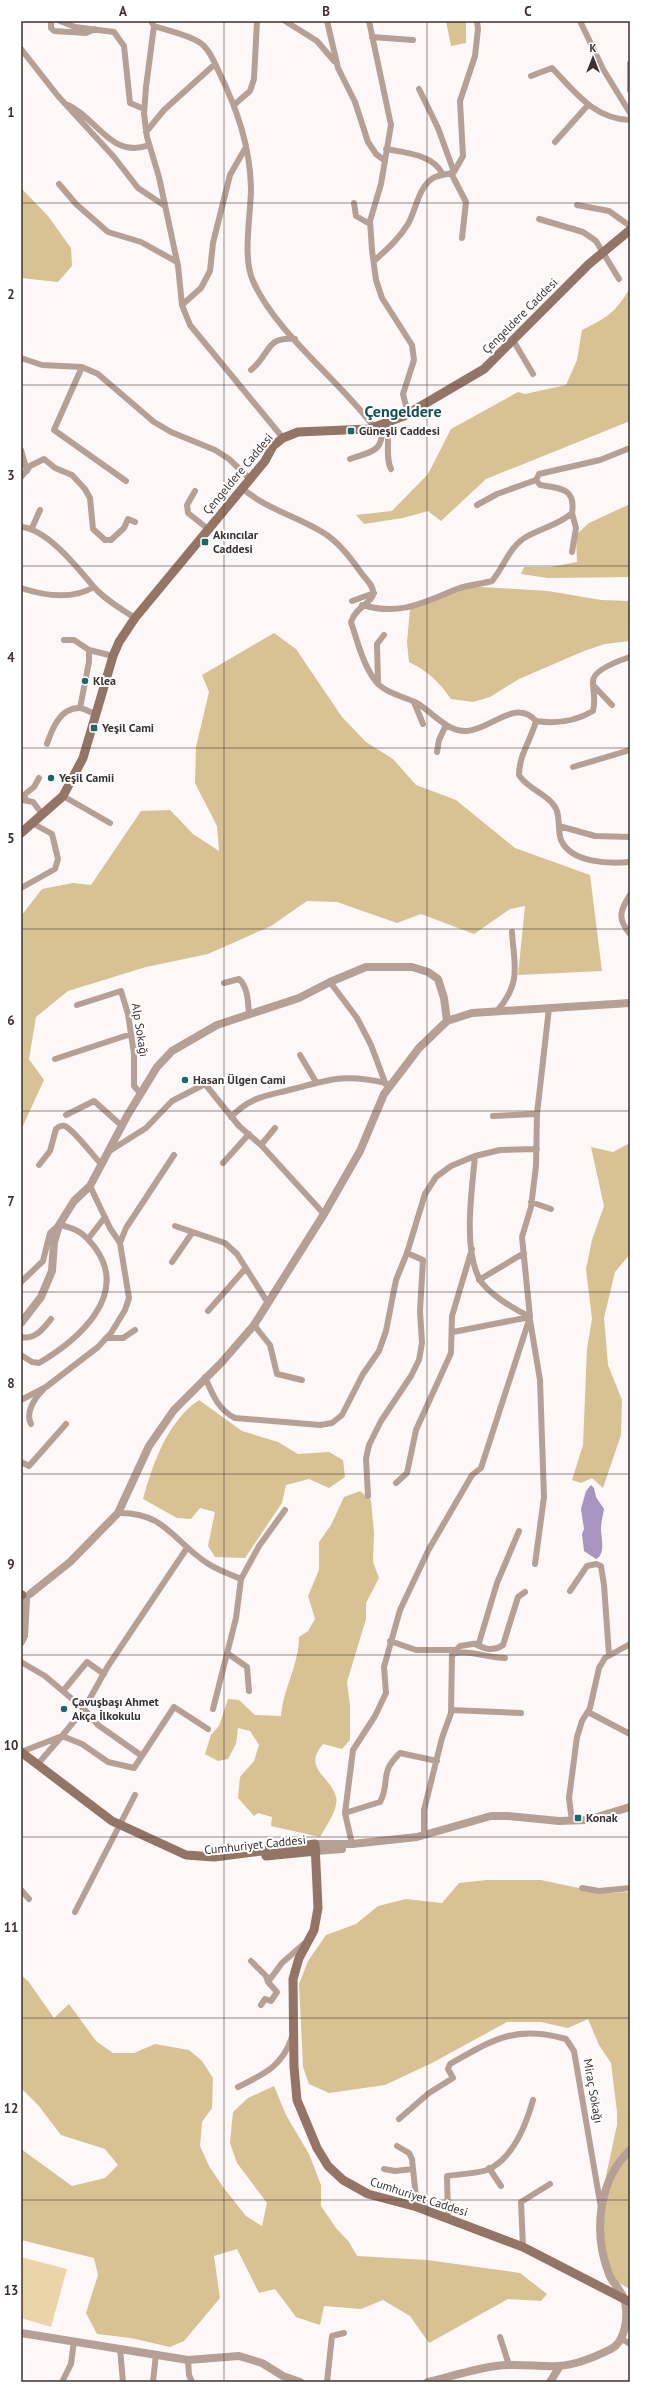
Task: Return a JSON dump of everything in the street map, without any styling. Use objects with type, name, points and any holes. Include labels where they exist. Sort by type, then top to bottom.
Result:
[{"type":"main road","name":"Çengeldere Caddesi","points":[[21,833],[34,824],[64,796],[83,758],[97,715],[113,656],[119,642],[135,618],[242,488],[273,446],[283,438],[298,432],[381,424],[408,414],[484,369],[589,264],[630,230]]},
{"type":"main road","name":"Cumhuriyet Caddesi","points":[[21,1752],[119,1825],[186,1855],[204,1858],[315,1848],[318,1908],[311,1937],[299,1958],[293,1979],[293,2034],[297,2100],[317,2148],[328,2166],[343,2180],[368,2194],[417,2207],[523,2248],[628,2301]]},
{"type":"street","points":[[51,21],[51,28],[54,30],[86,33],[95,28]]},
{"type":"street","points":[[60,21],[75,27],[95,28],[114,32],[124,46],[130,103],[144,109]]},
{"type":"street","points":[[234,105],[250,91],[254,79],[257,21]]},
{"type":"street","points":[[285,21],[317,41],[336,62]]},
{"type":"street","points":[[327,21],[336,62],[355,102],[368,142],[376,154],[384,160]]},
{"type":"street","points":[[369,21],[391,125],[381,184],[370,224],[376,280],[382,298],[412,345],[414,360],[403,394],[408,414]]},
{"type":"street","points":[[452,173],[463,156],[460,101],[475,56],[478,28],[477,21]]},
{"type":"street","points":[[580,21],[603,69],[630,113]]},
{"type":"street","points":[[283,438],[190,325],[182,305],[177,262],[165,206],[146,132],[144,109],[152,24],[200,43],[215,64],[234,105],[246,147],[251,187],[250,274],[272,312],[295,339],[381,424],[390,437],[388,458],[391,469]]},
{"type":"street","points":[[372,37],[413,40]]},
{"type":"street","points":[[21,49],[65,104],[114,157],[138,188],[165,206]]},
{"type":"street","points":[[630,63],[630,90]]},
{"type":"street","points":[[146,132],[164,110],[215,64]]},
{"type":"street","points":[[530,76],[552,68],[588,105],[601,114],[630,120]]},
{"type":"street","points":[[419,89],[438,128],[452,173],[466,202],[462,238]]},
{"type":"street","points":[[65,104],[76,108],[98,131],[124,147],[139,148],[149,145]]},
{"type":"street","points":[[555,142],[588,105]]},
{"type":"street","points":[[182,305],[201,288],[210,271],[213,244],[230,175],[246,147]]},
{"type":"street","points":[[386,149],[427,159],[439,167],[442,174]]},
{"type":"street","points":[[374,261],[389,248],[408,224],[422,192],[432,179],[442,174],[452,173]]},
{"type":"street","points":[[59,184],[76,204],[108,232],[141,242],[177,262]]},
{"type":"street","points":[[354,203],[356,216],[370,224]]},
{"type":"street","points":[[577,205],[609,212],[630,226]]},
{"type":"street","points":[[539,218],[583,232],[596,241],[604,251],[619,279]]},
{"type":"street","points":[[251,370],[260,363],[276,340],[283,338],[295,339]]},
{"type":"street","points":[[513,340],[533,374]]},
{"type":"street","points":[[21,358],[42,365],[82,367],[108,383],[154,422],[171,432],[215,450],[229,459],[250,478]]},
{"type":"street","points":[[82,367],[54,430],[126,481]]},
{"type":"street","points":[[350,459],[378,448],[382,442],[381,424]]},
{"type":"street","points":[[476,505],[497,494],[536,480],[539,474],[600,460],[630,448]]},
{"type":"street","points":[[21,450],[27,471]]},
{"type":"street","points":[[21,477],[30,466],[44,459],[55,468],[72,475],[82,484],[90,498],[93,529],[105,540],[111,540],[117,536],[128,519],[135,522]]},
{"type":"street","points":[[536,480],[540,485],[561,488],[568,493],[573,500],[572,513],[576,528],[572,552]]},
{"type":"street","points":[[242,488],[257,501],[327,535],[349,556],[372,587],[374,593],[372,598],[354,613],[351,622],[371,672],[378,683],[393,694],[414,702],[446,724],[466,731],[486,727],[508,713],[519,711],[530,714],[536,721],[554,724],[585,716],[593,710],[595,693],[593,685],[595,676],[615,662],[630,657]]},
{"type":"street","points":[[194,491],[186,505],[188,514],[208,529]]},
{"type":"street","points":[[32,528],[40,510]]},
{"type":"street","points":[[362,605],[376,609],[398,610],[423,604],[458,589],[492,581],[507,557],[525,537],[572,513]]},
{"type":"street","points":[[21,527],[32,528],[84,574],[94,587],[135,618]]},
{"type":"street","points":[[21,588],[71,596],[82,594],[94,587]]},
{"type":"street","points":[[352,601],[374,593]]},
{"type":"street","points":[[378,683],[377,644],[384,635]]},
{"type":"street","points":[[64,640],[74,640],[89,650],[113,656]]},
{"type":"street","points":[[80,708],[89,662],[89,650]]},
{"type":"street","points":[[593,685],[612,705]]},
{"type":"street","points":[[414,702],[423,724]]},
{"type":"street","points":[[47,744],[60,716],[71,710],[80,708],[97,715]]},
{"type":"street","points":[[536,721],[530,741],[522,755],[519,775],[530,788],[552,802],[556,808],[561,840],[569,849],[579,855],[612,863],[630,862]]},
{"type":"street","points":[[437,752],[439,740],[446,724]]},
{"type":"street","points":[[573,768],[630,750]]},
{"type":"street","points":[[39,778],[34,786],[24,795],[24,800],[33,802],[43,815]]},
{"type":"street","points":[[64,796],[110,823]]},
{"type":"street","points":[[21,888],[55,869],[58,859],[52,834],[34,824]]},
{"type":"street","points":[[559,826],[595,836],[630,837]]},
{"type":"street","points":[[630,895],[621,909],[620,919],[630,934]]},
{"type":"street","points":[[498,1010],[506,1000],[515,978],[516,963],[512,932]]},
{"type":"street","points":[[21,1323],[41,1297],[52,1271],[54,1242],[59,1225],[74,1201],[90,1186],[122,1126],[157,1067],[172,1051],[217,1025],[299,998],[330,982],[366,967],[412,967],[423,970],[438,979],[444,998],[447,1021]]},
{"type":"street","points":[[224,983],[239,979],[241,981],[248,997],[248,1014]]},
{"type":"street","points":[[330,982],[357,1018],[371,1045],[387,1086]]},
{"type":"street","name":"Alp Sokağı","points":[[77,1005],[121,991],[130,1034],[134,1086],[141,1094]]},
{"type":"street","points":[[21,1642],[24,1636],[24,1595],[70,1562],[118,1513],[149,1446],[174,1410],[205,1377],[222,1362],[254,1325],[324,1214],[360,1152],[387,1086],[419,1048],[447,1021],[472,1013],[498,1010],[630,1003]]},
{"type":"street","points":[[535,1564],[544,1497],[540,1380],[530,1317],[522,1237],[531,1202],[537,1149],[537,1114],[549,1008]]},
{"type":"street","points":[[55,1059],[130,1034]]},
{"type":"street","points":[[300,1055],[316,1082]]},
{"type":"street","points":[[231,1117],[238,1110],[264,1094],[292,1089],[316,1082],[361,1077],[387,1086]]},
{"type":"street","points":[[108,1152],[146,1128],[172,1101],[205,1084],[223,1104],[231,1117],[261,1145],[324,1214]]},
{"type":"street","points":[[66,1115],[94,1102],[122,1126]]},
{"type":"street","points":[[493,1116],[537,1114]]},
{"type":"street","points":[[39,1165],[50,1151],[56,1129],[61,1126],[65,1126],[102,1165]]},
{"type":"street","points":[[261,1145],[275,1128]]},
{"type":"street","points":[[223,1163],[249,1134]]},
{"type":"street","points":[[205,1377],[218,1404],[229,1416],[235,1418],[320,1425],[332,1423],[345,1410],[361,1378],[382,1344],[394,1287],[430,1184],[443,1171],[475,1156],[500,1150],[537,1149]]},
{"type":"street","points":[[120,1243],[126,1228],[174,1155]]},
{"type":"street","points":[[475,1156],[470,1224],[472,1249],[479,1280],[510,1308],[530,1317]]},
{"type":"street","points":[[21,1400],[46,1386],[98,1347],[125,1310],[129,1298],[120,1243],[90,1186]]},
{"type":"street","points":[[531,1202],[551,1209]]},
{"type":"street","points":[[88,1239],[105,1217]]},
{"type":"street","points":[[21,1355],[32,1362],[44,1360],[88,1324],[99,1309],[106,1288],[107,1268],[88,1239],[74,1228],[59,1225]]},
{"type":"street","points":[[21,1282],[43,1261],[50,1233],[59,1225]]},
{"type":"street","points":[[175,1226],[192,1233],[215,1238],[225,1243],[236,1254],[268,1303]]},
{"type":"street","points":[[172,1262],[192,1233]]},
{"type":"street","points":[[396,1483],[407,1473],[416,1430],[451,1353],[453,1332],[452,1316],[472,1249]]},
{"type":"street","points":[[368,1496],[366,1463],[369,1445],[381,1421],[411,1376],[421,1351],[423,1260],[407,1253]]},
{"type":"street","points":[[479,1280],[524,1253]]},
{"type":"street","points":[[208,1311],[245,1269]]},
{"type":"street","points":[[453,1332],[530,1317]]},
{"type":"street","points":[[352,1844],[345,1813],[353,1750],[375,1716],[386,1693],[384,1666],[400,1610],[429,1549],[472,1475],[481,1468],[530,1317]]},
{"type":"street","points":[[21,1337],[27,1338],[35,1336],[51,1319]]},
{"type":"street","points":[[254,1325],[270,1345],[277,1374],[302,1380]]},
{"type":"street","points":[[106,1338],[123,1338],[135,1330]]},
{"type":"street","points":[[31,1424],[29,1419],[33,1402],[46,1386]]},
{"type":"street","points":[[21,1462],[29,1466],[66,1424]]},
{"type":"street","points":[[213,1710],[236,1618],[241,1579],[260,1546],[285,1510]]},
{"type":"street","points":[[118,1513],[133,1513],[154,1520],[168,1528],[187,1548],[208,1564],[241,1579]]},
{"type":"street","points":[[420,1836],[424,1810],[451,1710],[453,1652],[460,1646],[479,1644],[497,1582],[519,1531]]},
{"type":"street","points":[[37,1765],[84,1709],[104,1674],[187,1548]]},
{"type":"street","points":[[570,1592],[587,1566],[596,1564],[601,1566],[604,1585],[609,1655]]},
{"type":"street","points":[[475,1644],[485,1649],[497,1649],[503,1645],[518,1597],[525,1592]]},
{"type":"street","points":[[390,1641],[416,1650],[453,1652],[463,1651],[489,1658],[505,1658]]},
{"type":"street","points":[[572,1821],[570,1798],[571,1777],[577,1737],[582,1721],[588,1712],[599,1668],[609,1655],[630,1644]]},
{"type":"street","points":[[227,1653],[247,1667],[249,1691]]},
{"type":"street","points":[[21,1662],[63,1690],[84,1709],[98,1725],[142,1756]]},
{"type":"street","points":[[63,1690],[87,1662],[104,1674]]},
{"type":"street","points":[[21,1752],[62,1736],[82,1744],[108,1762],[134,1768],[174,1707],[208,1729]]},
{"type":"street","points":[[451,1710],[521,1713]]},
{"type":"street","points":[[588,1712],[630,1734]]},
{"type":"street","points":[[345,1813],[380,1802],[384,1795],[386,1770],[391,1761],[403,1752],[437,1761]]},
{"type":"street","points":[[75,1912],[135,1796]]},
{"type":"street","points":[[315,1848],[420,1836],[491,1816],[572,1821],[601,1817],[630,1807]]},
{"type":"street","points":[[315,1848],[410,1841],[420,1836]]},
{"type":"street","points":[[582,1888],[599,1891],[630,1888]]},
{"type":"street","points":[[21,1890],[29,1899]]},
{"type":"street","points":[[268,1982],[282,1963],[311,1937]]},
{"type":"street","points":[[251,1961],[266,1976],[268,1982],[277,1992],[271,2001],[265,1999],[260,2005]]},
{"type":"street","name":"Miraç Sokağı","points":[[399,2119],[429,2093],[453,2078],[448,2069],[450,2064],[481,2046],[519,2032],[548,2034],[566,2039],[574,2051],[602,2213]]},
{"type":"street","points":[[238,2087],[266,2073],[280,2062],[293,2034]]},
{"type":"street","points":[[448,2218],[447,2176],[488,2168],[507,2155],[526,2124],[533,2100]]},
{"type":"street","points":[[397,2146],[409,2153],[412,2159],[417,2207]]},
{"type":"street","points":[[428,2382],[495,2366],[560,2366],[613,2348],[622,2339],[628,2301],[612,2281],[602,2256],[602,2213],[604,2191],[618,2162],[630,2150]]},
{"type":"street","points":[[488,2168],[502,2186]]},
{"type":"street","points":[[384,2169],[395,2172],[413,2169]]},
{"type":"street","points":[[523,2248],[521,2202],[550,2184]]},
{"type":"street","points":[[21,2333],[188,2360],[240,2356],[262,2363],[283,2376],[300,2382]]},
{"type":"street","points":[[327,2382],[332,2336],[344,2333]]},
{"type":"street","points":[[500,2337],[509,2365]]},
{"type":"street","points":[[622,2339],[630,2344]]},
{"type":"street","points":[[62,2382],[71,2364],[74,2341]]},
{"type":"street","points":[[120,2349],[124,2382]]},
{"type":"street","points":[[153,2382],[156,2354]]},
{"type":"street","points":[[188,2360],[188,2374],[192,2382]]},
{"type":"street","points":[[550,2382],[560,2366]]},
{"type":"shaded area","points":[[446,21],[466,21],[466,43],[451,46]]},
{"type":"shaded area","points":[[21,188],[48,216],[71,248],[72,266],[58,282],[21,278]]},
{"type":"shaded area","points":[[630,288],[630,421],[486,479],[441,521],[428,511],[403,518],[364,524],[356,515],[392,511],[428,474],[451,429],[518,392],[525,394],[566,385],[577,360],[582,330],[610,314],[620,303]]},
{"type":"shaded area","points":[[630,504],[630,577],[548,578],[521,574],[524,567],[550,567],[577,562],[576,535],[589,523]]},
{"type":"shaded area","points":[[465,586],[548,591],[601,600],[630,601],[630,641],[605,644],[584,651],[519,679],[490,697],[473,702],[451,699],[433,678],[422,669],[409,662],[407,642],[410,609]]},
{"type":"shaded area","points":[[274,633],[296,649],[342,717],[366,742],[393,759],[416,785],[456,800],[515,848],[590,875],[602,971],[518,975],[525,906],[510,909],[474,934],[421,914],[397,923],[337,902],[307,901],[271,926],[208,954],[146,967],[68,991],[36,1017],[29,1059],[44,1080],[21,1130],[21,916],[42,889],[73,883],[91,885],[141,811],[170,810],[193,834],[219,851],[217,826],[195,783],[196,747],[209,692],[202,675]]},
{"type":"shaded area","points":[[630,1143],[630,1254],[615,1272],[604,1318],[608,1365],[622,1400],[621,1435],[603,1488],[592,1478],[581,1483],[572,1480],[583,1445],[587,1349],[592,1319],[586,1269],[592,1240],[604,1206],[591,1147],[613,1152]]},
{"type":"shaded area","points":[[199,1400],[242,1431],[278,1442],[298,1454],[329,1452],[343,1460],[345,1477],[329,1488],[309,1479],[286,1485],[282,1503],[245,1558],[215,1557],[208,1546],[215,1512],[200,1508],[191,1519],[177,1518],[143,1499],[151,1471],[163,1444],[178,1420]]},
{"type":"shaded area","points":[[591,1485],[594,1488],[596,1497],[604,1509],[601,1526],[602,1549],[599,1557],[596,1559],[584,1551],[582,1534],[584,1529],[581,1509],[586,1491]]},
{"type":"shaded area","points":[[360,1491],[371,1500],[374,1533],[373,1562],[379,1578],[366,1603],[366,1619],[347,1682],[350,1705],[350,1740],[342,1749],[323,1744],[317,1753],[315,1760],[319,1772],[333,1789],[336,1797],[336,1807],[334,1812],[320,1837],[271,1826],[272,1817],[258,1813],[254,1816],[238,1798],[240,1777],[254,1761],[259,1745],[250,1731],[238,1728],[236,1744],[228,1759],[218,1761],[205,1754],[211,1735],[219,1726],[228,1699],[239,1700],[255,1715],[281,1716],[282,1706],[294,1667],[299,1637],[308,1631],[315,1619],[308,1596],[319,1570],[319,1542],[331,1525],[344,1497]]},
{"type":"shaded area","points":[[487,1880],[541,1880],[602,1893],[630,1892],[630,2289],[615,2281],[602,2248],[604,2185],[617,2125],[617,2112],[611,2063],[599,2045],[588,2019],[568,2028],[541,2022],[507,2022],[432,2063],[385,2085],[329,2093],[309,2084],[303,2067],[299,1984],[308,1961],[326,1935],[356,1924],[378,1906],[406,1899],[442,1903],[459,1883]]},
{"type":"shaded area","points":[[21,1975],[28,1981],[54,2018],[69,2004],[96,2041],[113,2053],[134,2053],[155,2044],[189,2050],[202,2061],[213,2078],[212,2108],[202,2122],[200,2146],[209,2166],[223,2187],[246,2216],[262,2226],[267,2203],[237,2163],[230,2143],[233,2112],[248,2098],[274,2086],[286,2115],[309,2154],[321,2185],[321,2206],[336,2228],[349,2242],[357,2256],[427,2260],[520,2273],[547,2294],[541,2301],[508,2299],[429,2343],[410,2316],[383,2300],[361,2309],[324,2306],[320,2325],[296,2317],[275,2289],[259,2293],[237,2249],[214,2256],[220,2298],[184,2341],[170,2347],[131,2338],[97,2334],[86,2313],[98,2275],[94,2258],[21,2240],[21,2149],[72,2186],[105,2178],[118,2165],[105,2149],[61,2135],[38,2105],[21,2088]]},
{"type":"shaded area","points":[[21,2257],[67,2269],[51,2327],[21,2318]]},
{"type":"place","name":"Güneşli Caddesi","points":[[351,431]]},
{"type":"place","name":"Akıncılar Caddesi","points":[[205,542]]},
{"type":"place","name":"Klea","points":[[85,681]]},
{"type":"place","name":"Yeşil Cami","points":[[94,728]]},
{"type":"place","name":"Yeşil Camii","points":[[51,778]]},
{"type":"place","name":"Hasan Ülgen Cami","points":[[185,1080]]},
{"type":"place","name":"Çavuşbaşı Ahmet Akça İlkokulu","points":[[64,1709]]},
{"type":"place","name":"Konak","points":[[578,1818]]},
{"type":"district","name":"Çengeldere","points":[[403,411]]}]
